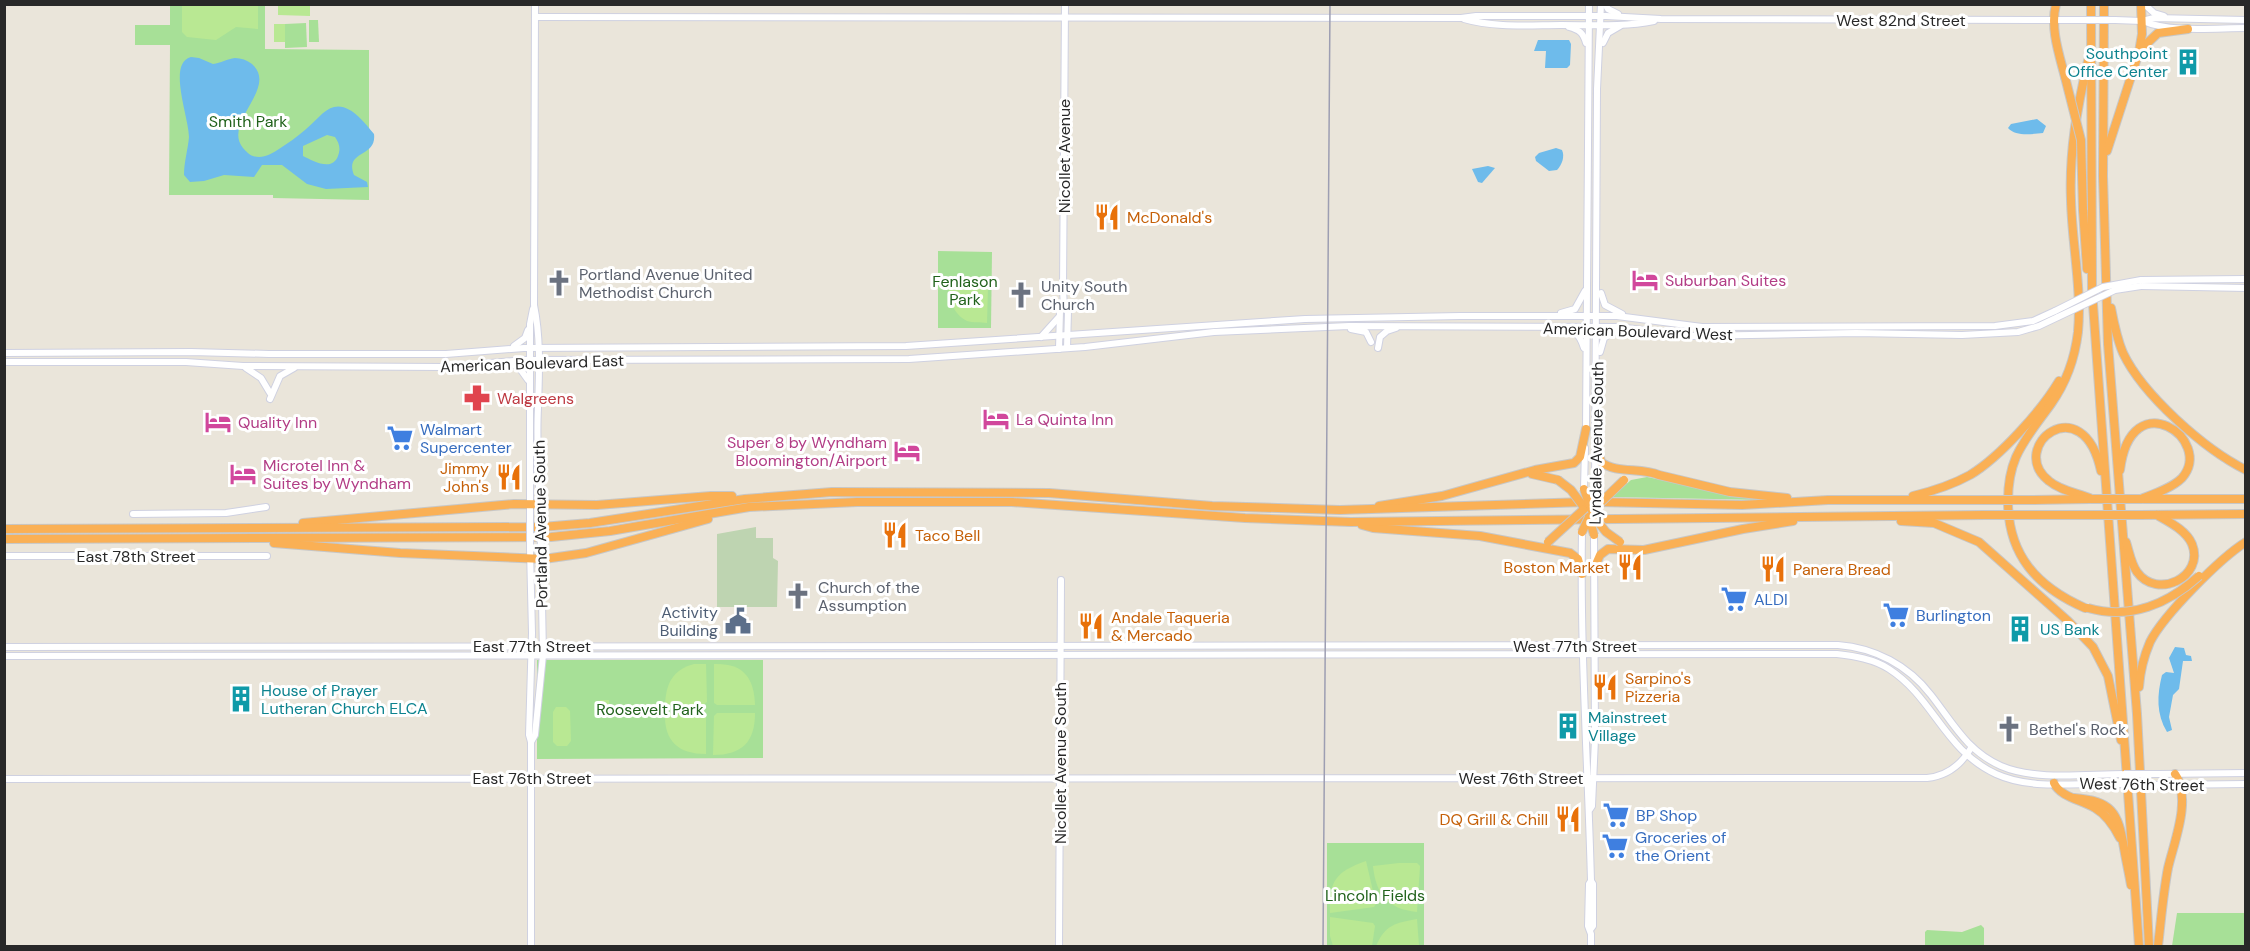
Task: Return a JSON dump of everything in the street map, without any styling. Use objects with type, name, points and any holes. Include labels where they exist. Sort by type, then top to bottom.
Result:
[{"type":"highway","points":[[2056,4],[2055,37],[2081,140],[2089,296],[2095,326]]},
{"type":"highway","points":[[2091,4],[2091,218],[2095,326],[2139,946]]},
{"type":"highway","points":[[2104,4],[2106,291],[2118,489],[2137,714],[2149,946]]},
{"type":"highway","points":[[2104,217],[2107,145],[2139,52],[2143,4]]},
{"type":"highway","points":[[2139,52],[2147,41],[2158,33],[2188,28]]},
{"type":"highway","points":[[2086,608],[2050,590],[2020,555],[2010,529],[2008,488],[2015,459],[2027,437],[2058,393],[2066,378],[2075,348],[2079,320],[2070,158],[2078,104],[2092,43]]},
{"type":"highway","points":[[2106,291],[2122,350],[2135,375],[2154,397],[2190,431],[2229,462],[2246,470]]},
{"type":"highway","points":[[1902,499],[1955,482],[1981,467],[2013,438],[2055,388],[2075,348]]},
{"type":"highway","points":[[2118,489],[2126,445],[2134,433],[2145,425],[2153,423],[2169,426],[2186,444],[2189,456],[2186,471],[2177,482],[2141,499]]},
{"type":"highway","points":[[2092,499],[2061,489],[2050,483],[2041,472],[2037,463],[2037,449],[2041,440],[2052,431],[2062,428],[2076,429],[2084,434],[2092,445],[2100,463],[2108,523],[2111,530]]},
{"type":"highway","points":[[1340,510],[1442,496],[1568,465],[1578,460],[1586,429]]},
{"type":"highway","points":[[1596,441],[1599,457],[1604,465],[1611,468],[1649,471],[1730,492],[1769,497],[1828,500]]},
{"type":"highway","points":[[1525,474],[1536,474],[1558,480],[1571,490],[1606,532],[1620,542],[1637,546],[1659,547]]},
{"type":"highway","points":[[1523,546],[1538,546],[1548,542],[1624,480],[1637,475],[1659,475]]},
{"type":"highway","points":[[1584,484],[1594,538]]},
{"type":"highway","points":[[4,529],[558,526],[590,524],[763,497],[832,492],[1049,493],[1212,506],[1340,510],[1556,503],[1742,505],[1902,499],[2246,500]]},
{"type":"highway","points":[[1582,532],[1595,492]]},
{"type":"highway","points":[[262,528],[530,504],[597,505],[711,496],[763,497]]},
{"type":"highway","points":[[4,539],[551,537],[591,533],[749,507],[857,502],[1012,502],[1245,518],[1351,522],[2246,514]]},
{"type":"highway","points":[[230,538],[400,553],[540,559],[586,553],[749,507]]},
{"type":"highway","points":[[2122,531],[2138,573],[2149,582],[2156,584],[2176,582],[2183,578],[2191,566],[2192,544],[2182,531],[2157,515]]},
{"type":"highway","points":[[1593,571],[1600,555],[1608,549],[1644,550],[1743,529],[1836,516],[1934,523],[1966,534],[1998,557],[2092,646],[2108,676],[2128,775]]},
{"type":"highway","points":[[1351,522],[1373,528],[1480,536],[1523,546],[1570,553],[1578,559],[1582,574]]},
{"type":"highway","points":[[2137,714],[2140,677],[2151,641],[2171,614],[2225,557],[2246,542]]},
{"type":"highway","points":[[1998,557],[2072,604],[2111,612],[2142,610],[2164,602],[2186,588],[2219,557],[2225,557]]},
{"type":"highway","points":[[2158,946],[2168,869],[2181,820],[2180,785],[2175,774]]},
{"type":"highway","points":[[2054,779],[2056,789],[2074,798],[2097,801],[2110,809],[2119,821],[2140,936]]},
{"type":"street","name":"Portland Avenue South","points":[[531,946],[531,742],[529,735],[532,646],[529,388],[530,324],[534,305],[535,4]]},
{"type":"street","name":"Nicollet Avenue","points":[[1065,4],[1064,307],[1068,311],[1067,348]]},
{"type":"street","name":"Lyndale Avenue South","points":[[1584,484],[1589,4]]},
{"type":"street","name":"Lyndale Avenue South","points":[[1595,492],[1598,89],[1603,4]]},
{"type":"street","points":[[1603,4],[1624,16]]},
{"type":"street","points":[[2143,4],[2154,13],[2179,20]]},
{"type":"street","name":"West 82nd Street","points":[[535,17],[1461,18],[1476,16],[1624,16],[1660,20],[2142,21],[2154,18],[2246,20]]},
{"type":"street","name":"West 82nd Street","points":[[1461,18],[1477,23],[1559,25],[1622,25],[1660,20]]},
{"type":"street","name":"West 82nd Street","points":[[2142,21],[2188,28],[2246,28]]},
{"type":"street","points":[[1559,25],[1580,30],[1588,50]]},
{"type":"street","points":[[1600,50],[1606,35],[1622,25]]},
{"type":"street","points":[[2231,279],[2231,288]]},
{"type":"street","name":"American Boulevard West","points":[[1059,349],[1214,332],[1336,326],[1597,327],[1692,336],[1856,333],[1997,334],[2028,329],[2056,314],[2115,290],[2141,283],[2246,279]]},
{"type":"street","name":"American Boulevard West","points":[[2141,283],[2246,288]]},
{"type":"street","points":[[1597,286],[1605,305],[1630,317]]},
{"type":"street","points":[[1553,315],[1575,309],[1586,288]]},
{"type":"street","name":"Portland Avenue South","points":[[531,742],[535,735],[543,655],[538,430],[539,348],[538,323],[534,305]]},
{"type":"street","name":"Nicollet Avenue","points":[[1059,336],[1059,316],[1064,307]]},
{"type":"street","name":"American Boulevard West","points":[[1059,336],[1305,319],[1553,315],[1630,317],[1702,327],[1962,326],[2021,324],[2056,314]]},
{"type":"street","points":[[1041,337],[1059,316]]},
{"type":"street","points":[[504,349],[522,341],[530,324]]},
{"type":"street","points":[[1336,326],[1366,332],[1371,342]]},
{"type":"street","points":[[1378,348],[1380,337],[1387,331],[1402,326]]},
{"type":"street","points":[[1553,327],[1574,331],[1580,337],[1586,356]]},
{"type":"street","points":[[1597,364],[1604,338],[1619,330],[1633,329]]},
{"type":"street","points":[[1146,330],[1146,340]]},
{"type":"street","points":[[1059,336],[1059,349]]},
{"type":"street","name":"American Boulevard East","points":[[4,352],[452,354],[530,348],[906,346],[1059,336]]},
{"type":"street","points":[[969,342],[970,356]]},
{"type":"street","points":[[655,347],[655,359]]},
{"type":"street","points":[[672,359],[673,347]]},
{"type":"street","name":"American Boulevard East","points":[[4,362],[186,362],[243,366],[422,367],[530,360],[875,360],[1059,349]]},
{"type":"street","points":[[81,352],[81,362]]},
{"type":"street","points":[[422,354],[422,367]]},
{"type":"street","points":[[501,361],[522,370],[529,388]]},
{"type":"street","points":[[243,366],[261,378],[270,396],[280,376],[298,367]]},
{"type":"street","points":[[133,514],[217,514],[266,507]]},
{"type":"street","name":"Lyndale Avenue South","points":[[1582,532],[1583,694],[1590,778]]},
{"type":"street","name":"Lyndale Avenue South","points":[[1591,946],[1593,884],[1591,881],[1590,809],[1588,806],[1595,739],[1594,538]]},
{"type":"street","name":"East 78th Street","points":[[4,556],[267,556]]},
{"type":"street","name":"Nicollet Avenue South","points":[[1059,946],[1061,580]]},
{"type":"street","name":"West 77th Street","points":[[1060,646],[1838,645],[1870,650],[1885,656],[1920,681],[1971,748],[2001,766],[2014,771],[2041,775]]},
{"type":"street","points":[[934,654],[945,651],[985,651],[987,646]]},
{"type":"street","name":"East 77th Street","points":[[4,647],[1060,646]]},
{"type":"street","name":"East 77th Street","points":[[4,656],[1060,654]]},
{"type":"street","name":"West 77th Street","points":[[1060,654],[1837,654],[1863,659],[1888,668],[1914,689],[1943,730],[1966,756],[1998,775],[2015,781],[2038,784]]},
{"type":"street","name":"West 76th Street","points":[[1060,777],[1927,778],[1950,771],[1971,748]]},
{"type":"street","name":"West 76th Street","points":[[2038,784],[2054,779],[2109,774],[2246,773]]},
{"type":"street","name":"West 76th Street","points":[[2041,775],[2054,779],[2110,784],[2246,784]]},
{"type":"street","name":"East 76th Street","points":[[4,779],[1060,777]]},
{"type":"green space","name":"Smith Park","points":[[265,4],[265,49],[369,50],[369,200],[273,198],[273,195],[169,195],[170,45],[135,45],[135,25],[170,25],[170,5]]},
{"type":"green space","points":[[182,5],[258,5],[258,29],[236,27],[216,40],[187,37],[182,32]]},
{"type":"green space","points":[[278,5],[310,5],[310,16],[278,15]]},
{"type":"green space","points":[[309,20],[318,20],[319,42],[309,42]]},
{"type":"green space","points":[[306,23],[307,47],[285,48],[285,24]]},
{"type":"green space","points":[[274,24],[285,24],[285,42],[274,42]]},
{"type":"green space","name":"Fenlason Park","points":[[938,251],[992,252],[991,328],[938,328]]},
{"type":"green space","points":[[949,284],[985,284],[988,287],[987,323],[967,321],[958,314],[949,295]]},
{"type":"green space","points":[[1647,477],[1740,496],[1765,498],[1765,500],[1612,497],[1631,480]]},
{"type":"green space","points":[[756,527],[756,538],[773,538],[773,558],[778,561],[777,607],[717,607],[717,534]]},
{"type":"green space","name":"Roosevelt Park","points":[[537,660],[763,660],[763,758],[537,759]]},
{"type":"green space","points":[[694,664],[706,664],[707,702],[703,705],[665,705],[669,684],[675,674]]},
{"type":"green space","points":[[714,664],[732,666],[745,674],[752,687],[755,705],[717,705],[714,703]]},
{"type":"green space","points":[[600,700],[609,700],[609,717],[600,717]]},
{"type":"green space","points":[[556,707],[566,707],[570,711],[571,741],[567,746],[557,746],[553,742],[553,712]]},
{"type":"green space","points":[[665,713],[706,713],[706,754],[688,752],[675,744],[667,731]]},
{"type":"green space","points":[[717,713],[755,713],[753,732],[749,739],[745,745],[732,753],[713,755],[714,716]]},
{"type":"green space","name":"Lincoln Fields","points":[[1327,843],[1424,843],[1424,946],[1327,946]]},
{"type":"green space","points":[[1366,861],[1376,904],[1374,907],[1330,913],[1331,893],[1336,879],[1347,869]]},
{"type":"green space","points":[[1417,863],[1420,866],[1417,912],[1391,904],[1385,899],[1377,885],[1373,866]]},
{"type":"green space","points":[[2177,913],[2245,913],[2245,946],[2172,946]]},
{"type":"green space","points":[[1330,917],[1373,923],[1375,926],[1372,946],[1333,946],[1330,936]]},
{"type":"green space","points":[[1417,919],[1419,946],[1376,946],[1387,929]]},
{"type":"green space","points":[[1981,925],[1984,928],[1984,946],[1925,946],[1927,930],[1962,932]]},
{"type":"water","points":[[1538,40],[1569,40],[1571,44],[1570,65],[1567,68],[1545,68],[1546,51],[1534,51]]},
{"type":"water","points":[[191,57],[213,64],[235,58],[252,64],[259,73],[259,84],[239,127],[238,138],[243,148],[253,156],[264,156],[276,151],[299,135],[330,108],[340,107],[351,111],[374,134],[371,147],[353,161],[352,167],[354,175],[367,182],[368,187],[326,189],[307,184],[282,165],[262,165],[254,177],[224,175],[204,181],[190,182],[184,175],[189,137],[180,80],[184,61]],"holes":[[[327,135],[335,137],[339,150],[335,161],[322,164],[303,156],[303,146]]]},
{"type":"water","points":[[2037,119],[2046,126],[2043,133],[2020,134],[2008,128],[2011,124]]},
{"type":"water","points":[[1556,148],[1562,150],[1562,160],[1557,170],[1549,171],[1536,161],[1535,157],[1539,153]]},
{"type":"water","points":[[1488,166],[1495,168],[1482,183],[1478,182],[1472,169]]},
{"type":"water","points":[[2175,647],[2184,648],[2186,655],[2191,656],[2192,661],[2183,661],[2179,689],[2173,695],[2169,717],[2172,730],[2167,732],[2159,711],[2159,690],[2162,675],[2166,672],[2174,673],[2169,658]]},
{"type":"railway","points":[[1323,946],[1330,4]]},
{"type":"place","name":"Southpoint Office Center","points":[[2188,62]]},
{"type":"place","name":"McDonald's","points":[[1107,217]]},
{"type":"place","name":"Suburban Suites","points":[[1645,280]]},
{"type":"place","name":"Portland Avenue United Methodist Church","points":[[559,283]]},
{"type":"place","name":"Unity South Church","points":[[1021,295]]},
{"type":"place","name":"Walgreens","points":[[477,398]]},
{"type":"place","name":"La Quinta Inn","points":[[996,419]]},
{"type":"place","name":"Quality Inn","points":[[218,422]]},
{"type":"place","name":"Walmart Supercenter","points":[[400,438]]},
{"type":"place","name":"Super 8 by Wyndham Bloomington/Airport","points":[[907,451]]},
{"type":"place","name":"Microtel Inn & Suites by Wyndham","points":[[243,474]]},
{"type":"place","name":"Jimmy John's","points":[[509,477]]},
{"type":"place","name":"Taco Bell","points":[[895,535]]},
{"type":"place","name":"Boston Market","points":[[1630,567]]},
{"type":"place","name":"Panera Bread","points":[[1773,569]]},
{"type":"place","name":"Church of the Assumption","points":[[798,596]]},
{"type":"place","name":"ALDI","points":[[1734,599]]},
{"type":"place","name":"Burlington","points":[[1896,615]]},
{"type":"place","name":"Activity Building","points":[[738,621]]},
{"type":"place","name":"Andale Taqueria & Mercado","points":[[1091,626]]},
{"type":"place","name":"US Bank","points":[[2020,629]]},
{"type":"place","name":"Sarpino's Pizzeria","points":[[1605,687]]},
{"type":"place","name":"House of Prayer Lutheran Church ELCA","points":[[241,699]]},
{"type":"place","name":"Mainstreet Village","points":[[1568,726]]},
{"type":"place","name":"Bethel's Rock","points":[[2009,729]]},
{"type":"place","name":"BP Shop","points":[[1616,815]]},
{"type":"place","name":"DQ Grill & Chill","points":[[1568,819]]},
{"type":"place","name":"Groceries of the Orient","points":[[1615,846]]}]
